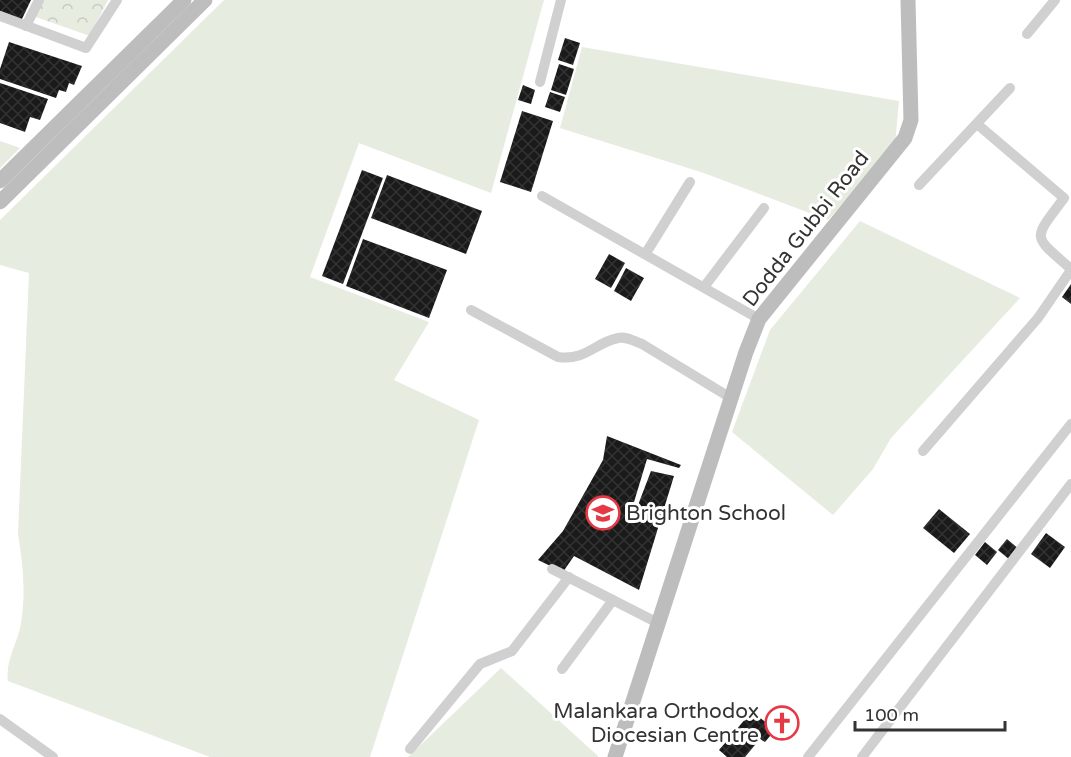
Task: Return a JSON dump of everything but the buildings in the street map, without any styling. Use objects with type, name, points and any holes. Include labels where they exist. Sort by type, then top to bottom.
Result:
[{"type":"street","points":[[26,26],[39,0]]},
{"type":"street","points":[[0,16],[86,48],[117,0]]},
{"type":"street","points":[[0,181],[183,4],[205,0]]},
{"type":"street","points":[[540,81],[561,0]]},
{"type":"street","name":"Dodda Gubbi Road","points":[[615,757],[731,398],[759,319],[905,138],[910,120],[908,0]]},
{"type":"street","points":[[1027,34],[1055,0]]},
{"type":"street","points":[[0,202],[183,4]]},
{"type":"street","points":[[919,185],[1010,88]]},
{"type":"street","points":[[923,451],[1038,318],[1071,269],[1042,243],[1039,237],[1041,229],[1064,198],[977,124]]},
{"type":"street","points":[[646,253],[690,182]]},
{"type":"street","points":[[542,196],[759,319]]},
{"type":"street","points":[[704,287],[764,208]]},
{"type":"street","points":[[471,310],[558,357],[571,359],[617,338],[627,338],[642,344],[731,398]]},
{"type":"street","points":[[808,757],[1071,424]]},
{"type":"street","points":[[862,757],[1071,484]]},
{"type":"street","points":[[552,569],[658,623]]},
{"type":"street","points":[[410,749],[480,664],[512,651],[569,577]]},
{"type":"street","points":[[562,669],[613,600]]},
{"type":"street","points":[[0,719],[53,757]]},
{"type":"green space","points":[[41,0],[108,0],[90,36],[33,16]]},
{"type":"green space","points":[[224,0],[544,0],[491,193],[359,143],[310,277],[429,322],[394,380],[479,420],[370,757],[210,757],[8,681],[8,666],[23,612],[24,590],[18,534],[29,273],[0,265],[0,220]]},
{"type":"green space","points":[[582,47],[899,101],[895,144],[828,220],[704,173],[560,128]]},
{"type":"green space","points":[[0,141],[20,148],[0,168]]},
{"type":"green space","points":[[860,221],[1020,298],[891,438],[873,469],[833,515],[732,432],[770,330]]},
{"type":"green space","points":[[501,668],[598,756],[598,757],[408,757]]},
{"type":"place","name":"Brighton School","points":[[603,513]]},
{"type":"place","name":"Malankara Orthodox Diocesian Centre","points":[[782,723]]}]
